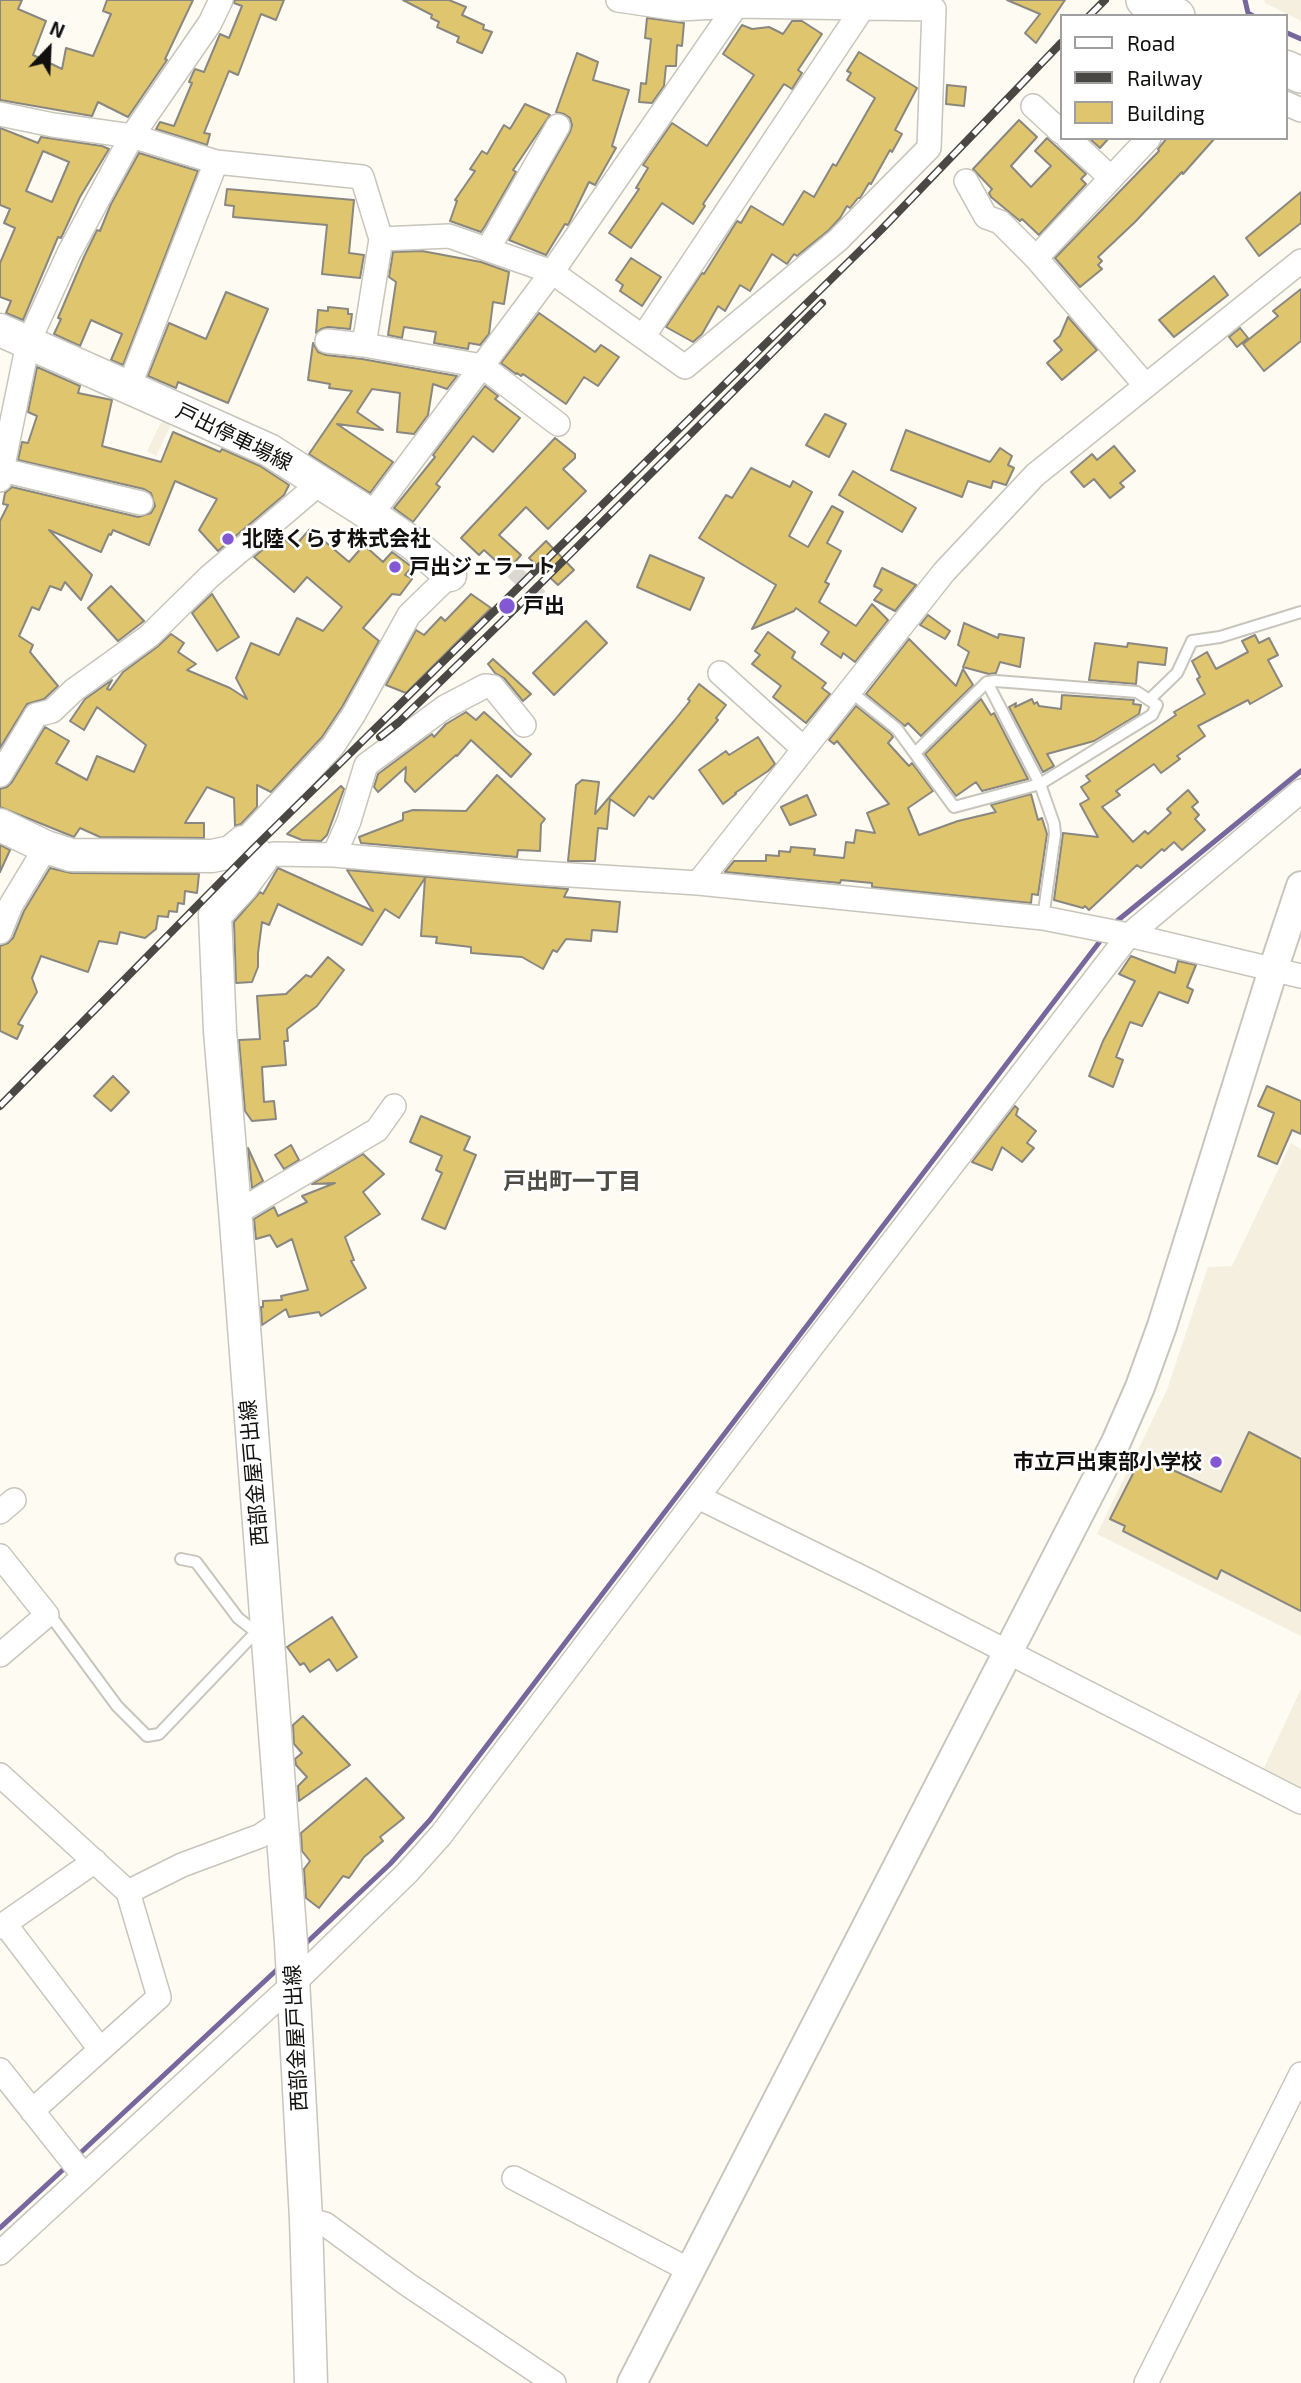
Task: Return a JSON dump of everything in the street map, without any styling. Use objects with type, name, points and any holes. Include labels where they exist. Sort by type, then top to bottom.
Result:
[{"type":"main road","points":[[1144,0],[1173,14]]},
{"type":"main road","name":"戸出停車場線","points":[[0,330],[269,450],[415,545],[450,575]]},
{"type":"main road","points":[[0,825],[46,847],[71,855],[212,856],[253,851]]},
{"type":"main road","name":"西部金屋戸出線","points":[[253,851],[215,915],[220,1031],[236,1213],[262,1631],[282,1821],[290,1941],[306,2219],[311,2383]]},
{"type":"street","points":[[141,503],[1,475],[28,343],[69,253],[132,136],[210,23],[221,0]]},
{"type":"street","points":[[381,239],[449,236],[552,272],[685,368],[838,240],[929,148],[934,9],[862,9],[736,3],[679,9],[618,0]]},
{"type":"street","points":[[371,515],[552,272],[736,3]]},
{"type":"street","points":[[643,337],[862,9]]},
{"type":"street","points":[[1033,106],[1060,131]]},
{"type":"street","points":[[0,114],[53,125],[132,136],[216,162],[362,177],[381,239],[364,345]]},
{"type":"street","points":[[488,249],[558,126]]},
{"type":"street","points":[[1070,140],[1111,178]]},
{"type":"street","points":[[1036,258],[1147,140]]},
{"type":"street","points":[[129,387],[216,162]]},
{"type":"street","points":[[966,181],[986,217],[1000,222],[1036,258],[1146,386]]},
{"type":"street","points":[[698,883],[944,572],[1035,475],[1301,261]]},
{"type":"street","points":[[327,341],[482,366],[558,424]]},
{"type":"street","points":[[0,775],[36,715],[52,711],[74,690],[149,636],[209,577],[321,482]]},
{"type":"street","points":[[450,575],[409,615],[354,714],[333,746],[253,851],[698,883],[1043,918],[1301,976]]},
{"type":"street","points":[[720,673],[804,749]]},
{"type":"street","points":[[334,855],[349,821],[366,765],[445,707],[485,686],[492,687],[524,725]]},
{"type":"street","points":[[0,2253],[76,2167],[292,1980],[407,1873],[441,1835],[698,1497],[1114,933],[1301,791]]},
{"type":"street","points":[[0,932],[10,905],[46,847]]},
{"type":"street","points":[[632,2383],[1116,1442],[1162,1326],[1301,886]]},
{"type":"street","points":[[236,1213],[377,1130],[394,1106]]},
{"type":"street","points":[[698,1497],[867,1580],[1301,1802]]},
{"type":"street","points":[[0,1556],[47,1615],[0,1655]]},
{"type":"street","points":[[0,1774],[128,1892],[159,1997],[32,2111]]},
{"type":"street","points":[[128,1892],[182,1865],[260,1836],[282,1821]]},
{"type":"street","points":[[95,1861],[2,1926],[100,2049]]},
{"type":"street","points":[[0,2070],[76,2167]]},
{"type":"street","points":[[1146,2383],[1301,2074]]},
{"type":"street","points":[[514,2179],[691,2271]]},
{"type":"street","points":[[306,2219],[325,2224],[407,2284],[554,2383]]},
{"type":"lane","points":[[1149,700],[1177,673],[1192,641],[1220,637],[1301,612]]},
{"type":"lane","points":[[850,691],[887,719],[954,807],[1040,784],[1152,715],[1157,705],[1138,692],[987,682],[915,753]]},
{"type":"lane","points":[[987,682],[1040,784],[1054,824],[1055,834],[1043,918]]},
{"type":"lane","points":[[47,1615],[53,1619],[117,1706],[146,1736],[159,1734],[262,1631],[238,1618],[196,1562],[181,1559]]},
{"type":"shaded area","points":[[1264,0],[1301,0],[1301,21],[1265,3]]},
{"type":"shaded area","points":[[166,412],[175,416],[156,456],[147,451]]},
{"type":"shaded area","name":"市立戸出東部小学校","points":[[1291,1143],[1301,1149],[1301,1636],[1097,1534],[1167,1390],[1208,1267],[1232,1266]]},
{"type":"shaded area","points":[[1301,1689],[1301,1790],[1263,1770]]},
{"type":"building","points":[[0,0],[22,0],[18,9],[46,21],[33,55],[62,69],[66,48],[93,56],[111,14],[103,11],[107,0],[193,0],[165,59],[167,60],[128,117],[98,102],[92,116],[0,100]]},
{"type":"building","points":[[235,0],[284,0],[276,20],[261,14],[238,75],[229,71],[204,133],[210,134],[207,145],[156,129],[160,122],[174,126],[195,69],[204,72],[220,34],[229,38],[242,6],[234,3]]},
{"type":"building","points":[[403,0],[449,0],[466,7],[462,15],[484,25],[483,29],[492,32],[482,53],[457,42],[459,37],[437,27],[439,22],[431,18],[432,15]]},
{"type":"building","points":[[1007,0],[1065,0],[1036,43],[1025,33],[1040,14]]},
{"type":"building","points":[[647,18],[684,23],[682,46],[677,45],[676,66],[666,66],[664,86],[652,103],[639,102],[641,83],[646,84],[651,39],[645,38]]},
{"type":"building","points":[[792,21],[802,21],[822,34],[798,70],[802,73],[792,89],[784,84],[703,204],[705,206],[693,224],[662,203],[631,248],[609,233],[639,189],[636,188],[648,168],[643,165],[672,123],[707,146],[754,75],[723,54],[742,25],[752,29],[769,27],[783,34]]},
{"type":"building","points":[[859,52],[917,88],[895,130],[902,134],[871,184],[869,183],[850,208],[847,206],[829,230],[797,256],[794,254],[787,264],[772,254],[750,291],[740,285],[725,311],[718,306],[702,334],[693,342],[666,327],[737,221],[741,223],[751,206],[783,225],[804,191],[814,197],[833,164],[836,166],[875,98],[847,80],[851,73],[847,71]]},
{"type":"building","points":[[577,53],[598,62],[593,80],[629,90],[612,146],[616,148],[595,185],[589,182],[568,225],[565,224],[546,255],[509,240],[570,132],[570,118],[556,112]]},
{"type":"building","points":[[947,85],[966,87],[964,106],[946,104]]},
{"type":"building","points":[[525,104],[550,115],[513,170],[516,172],[485,226],[481,232],[450,221],[457,201],[455,200],[475,171],[470,169],[482,151],[487,154],[504,125],[510,129]]},
{"type":"building","points":[[1019,120],[1037,137],[1011,166],[1031,187],[1051,166],[1035,151],[1047,138],[1086,174],[1081,179],[1086,184],[1039,235],[991,197],[989,193],[992,189],[973,169]]},
{"type":"building","points":[[0,128],[38,143],[41,137],[109,149],[80,197],[61,238],[58,237],[23,320],[6,313],[11,301],[0,297],[0,263],[15,228],[4,223],[10,209],[0,205]],"holes":[[[43,151],[69,162],[52,202],[26,191]]]},
{"type":"building","points":[[1091,140],[1107,140],[1100,148]]},
{"type":"building","points":[[1165,140],[1213,140],[1183,174],[1182,172],[1098,257],[1102,261],[1098,265],[1102,269],[1080,287],[1055,258],[1159,151]]},
{"type":"building","points":[[139,153],[198,171],[123,365],[111,360],[122,334],[91,320],[80,346],[54,334],[84,257]]},
{"type":"building","points":[[227,189],[354,200],[349,253],[364,255],[360,278],[322,274],[327,225],[233,217],[234,206],[225,205]]},
{"type":"building","points":[[1301,192],[1301,223],[1259,256],[1246,238]]},
{"type":"building","points":[[422,251],[481,262],[509,272],[504,304],[493,302],[489,334],[480,345],[469,343],[468,349],[434,343],[436,332],[404,327],[402,338],[388,335],[396,282],[389,277],[393,252]]},
{"type":"building","points":[[631,258],[661,277],[642,306],[620,291],[623,285],[616,280]]},
{"type":"building","points":[[1214,276],[1228,295],[1174,337],[1159,320]]},
{"type":"building","points":[[1301,289],[1301,341],[1264,371],[1243,344],[1278,316],[1273,311]]},
{"type":"building","points":[[226,292],[268,309],[228,403],[178,382],[176,388],[148,376],[169,323],[206,339]]},
{"type":"building","points":[[328,307],[348,309],[348,314],[352,314],[350,329],[328,327],[316,333],[318,310],[328,311]]},
{"type":"building","points":[[539,313],[595,352],[601,345],[619,357],[598,386],[584,377],[566,404],[523,374],[516,374],[501,363]]},
{"type":"building","points":[[1068,317],[1097,350],[1062,380],[1047,363],[1062,350],[1054,341],[1060,336]]},
{"type":"building","points":[[1240,328],[1248,338],[1237,347],[1229,337]]},
{"type":"building","points":[[313,343],[318,352],[326,355],[457,376],[447,389],[433,384],[428,415],[414,434],[397,432],[400,393],[372,389],[357,412],[383,430],[337,424],[393,462],[370,493],[309,454],[352,391],[329,388],[330,384],[308,380]]},
{"type":"building","points":[[37,367],[80,386],[78,393],[112,400],[102,446],[161,462],[173,432],[260,466],[289,485],[284,495],[218,551],[199,530],[217,499],[175,481],[149,545],[113,530],[101,552],[49,530],[92,575],[81,600],[65,582],[61,590],[50,586],[39,610],[32,607],[19,636],[33,645],[30,652],[58,686],[44,699],[27,704],[0,748],[0,521],[8,505],[3,504],[5,493],[12,487],[138,517],[151,513],[155,506],[151,493],[144,489],[18,460],[22,442],[28,443],[37,416],[28,412]]},
{"type":"building","points":[[485,386],[498,396],[495,399],[520,418],[493,452],[473,436],[436,484],[440,487],[413,522],[394,508],[435,457],[433,455]]},
{"type":"building","points":[[825,414],[846,424],[829,457],[806,445]]},
{"type":"building","points":[[906,430],[990,462],[1000,448],[1012,456],[1008,465],[1014,468],[1006,485],[993,481],[991,488],[968,481],[962,497],[891,470]]},
{"type":"building","points":[[555,438],[575,454],[575,458],[563,469],[586,491],[548,529],[526,507],[499,535],[521,555],[507,571],[484,550],[479,555],[461,538]]},
{"type":"building","points":[[1114,446],[1135,471],[1120,483],[1124,487],[1110,498],[1094,479],[1084,487],[1071,472],[1092,454],[1097,460]]},
{"type":"building","points":[[751,468],[790,487],[793,481],[812,492],[789,536],[808,547],[832,506],[843,512],[827,543],[841,551],[825,582],[829,584],[819,602],[856,626],[872,604],[888,620],[855,662],[843,653],[841,658],[821,644],[829,632],[796,608],[752,629],[776,585],[699,538],[726,495],[732,498]]},
{"type":"building","points":[[853,471],[916,508],[902,532],[839,495]]},
{"type":"building","points":[[310,529],[349,562],[364,545],[383,562],[392,552],[412,567],[405,575],[412,579],[400,595],[392,594],[363,628],[379,641],[322,737],[271,792],[257,785],[257,807],[241,824],[235,826],[234,798],[207,787],[185,823],[204,823],[204,838],[100,837],[80,828],[74,837],[0,807],[0,789],[12,782],[45,727],[69,741],[56,763],[87,780],[97,756],[134,772],[146,745],[97,707],[84,730],[70,721],[85,699],[112,680],[107,689],[110,690],[123,672],[171,634],[184,643],[178,652],[196,664],[187,670],[230,688],[247,699],[236,678],[251,643],[279,655],[297,618],[323,631],[342,607],[307,577],[294,592],[254,557],[280,535],[294,547]]},
{"type":"building","points":[[546,541],[574,570],[558,585],[529,558]]},
{"type":"building","points":[[650,555],[704,578],[690,610],[637,587]]},
{"type":"building","points":[[882,568],[916,585],[895,611],[874,600],[882,590],[874,586]]},
{"type":"building","points":[[111,586],[144,621],[118,641],[88,608]]},
{"type":"building","points":[[212,594],[239,637],[217,651],[192,613]]},
{"type":"building","points":[[471,594],[491,608],[406,693],[386,685],[416,630],[424,635],[441,617],[445,621]]},
{"type":"building","points":[[928,615],[950,631],[945,639],[920,625]]},
{"type":"building","points":[[586,621],[607,643],[554,695],[533,673]]},
{"type":"building","points":[[964,623],[998,638],[999,634],[1024,638],[1020,667],[1000,662],[996,673],[989,674],[963,667],[969,652],[958,645]]},
{"type":"building","points":[[768,632],[795,652],[792,658],[826,683],[822,688],[830,694],[806,723],[773,697],[781,686],[752,664],[760,655],[755,651]]},
{"type":"building","points":[[1255,635],[1259,643],[1269,638],[1278,655],[1268,660],[1282,686],[1250,704],[1248,700],[1198,726],[1205,736],[1177,756],[1180,759],[1161,773],[1154,764],[1116,791],[1120,795],[1102,807],[1133,842],[1145,831],[1148,834],[1171,813],[1167,809],[1188,790],[1198,802],[1192,807],[1199,815],[1195,819],[1205,830],[1182,850],[1174,842],[1141,868],[1137,865],[1089,910],[1085,906],[1083,908],[1054,900],[1063,833],[1098,837],[1080,804],[1089,799],[1081,787],[1090,781],[1086,776],[1176,715],[1174,712],[1205,694],[1192,661],[1207,652],[1216,669],[1248,652],[1242,641]]},
{"type":"building","points":[[909,639],[956,686],[963,669],[973,685],[921,736],[908,723],[905,726],[866,694]]},
{"type":"building","points":[[1095,643],[1127,647],[1128,643],[1167,648],[1165,665],[1138,662],[1136,684],[1089,680]]},
{"type":"building","points":[[493,659],[531,694],[523,701],[488,664]]},
{"type":"building","points":[[699,684],[726,705],[716,718],[718,720],[653,799],[649,796],[634,816],[610,799],[607,829],[598,828],[595,861],[568,861],[576,785],[582,780],[599,782],[595,814],[690,701],[688,699]]},
{"type":"building","points":[[1062,695],[1134,700],[1133,704],[1141,705],[1139,714],[1094,741],[1047,754],[1054,766],[1043,772],[1009,707],[1032,699],[1034,704],[1037,702],[1039,706],[1061,709]]},
{"type":"building","points":[[981,699],[991,715],[994,713],[1028,779],[982,791],[976,782],[956,796],[925,754]]},
{"type":"building","points":[[856,706],[891,734],[893,737],[888,743],[909,766],[912,763],[933,791],[908,808],[919,835],[958,821],[996,812],[991,805],[1031,794],[1038,820],[1042,818],[1047,834],[1038,895],[1032,894],[1031,903],[872,887],[872,883],[841,880],[840,883],[725,872],[734,861],[766,861],[766,855],[779,856],[779,851],[790,852],[791,847],[815,849],[814,855],[844,858],[846,842],[854,843],[856,830],[875,833],[867,813],[889,804],[837,741],[834,744],[829,740]]},
{"type":"building","points":[[466,712],[476,720],[484,712],[531,754],[511,777],[471,740],[457,756],[415,792],[405,781],[406,767],[378,792],[374,787],[378,774]]},
{"type":"building","points":[[758,737],[775,764],[723,804],[699,770],[726,751],[729,755]]},
{"type":"building","points":[[497,775],[545,819],[541,824],[540,851],[518,850],[517,857],[361,843],[359,837],[403,820],[403,813],[413,810],[466,811]]},
{"type":"building","points":[[341,786],[344,789],[327,835],[321,841],[302,840],[287,834]]},
{"type":"building","points":[[807,795],[816,815],[790,825],[781,807]]},
{"type":"building","points":[[0,845],[10,850],[0,872]]},
{"type":"building","points":[[50,868],[71,873],[199,874],[197,893],[185,891],[184,904],[178,903],[177,912],[169,911],[168,917],[158,916],[156,929],[145,938],[120,932],[117,944],[99,941],[88,972],[41,956],[32,978],[37,992],[18,1024],[23,1026],[17,1039],[0,1031],[0,946],[13,938],[24,911]]},
{"type":"building","points":[[278,868],[373,911],[347,870],[568,889],[564,897],[620,902],[617,932],[592,930],[591,941],[566,939],[557,952],[553,950],[543,969],[522,957],[471,953],[471,947],[436,943],[437,937],[421,936],[425,878],[399,918],[385,909],[362,945],[278,904],[269,925],[262,922],[258,967],[252,982],[236,983],[234,922],[260,892],[263,894]]},
{"type":"building","points":[[1131,956],[1175,973],[1178,961],[1196,965],[1187,987],[1193,990],[1188,1003],[1159,992],[1142,1026],[1130,1022],[1116,1057],[1123,1060],[1113,1087],[1089,1076],[1103,1041],[1135,981],[1119,974]]},
{"type":"building","points":[[328,957],[344,970],[317,1006],[287,1029],[288,1041],[284,1041],[286,1065],[262,1067],[264,1102],[274,1101],[276,1119],[252,1121],[245,1111],[239,1040],[260,1039],[257,996],[286,994],[306,975],[311,977]]},
{"type":"building","points":[[113,1076],[129,1092],[111,1111],[94,1096]]},
{"type":"building","points":[[1267,1086],[1301,1101],[1301,1134],[1292,1130],[1277,1164],[1258,1156],[1274,1113],[1258,1106]]},
{"type":"building","points":[[1015,1106],[1018,1109],[1016,1115],[1036,1131],[1027,1143],[1034,1148],[1022,1162],[1002,1147],[992,1170],[972,1162]]},
{"type":"building","points":[[421,1116],[470,1137],[464,1150],[476,1155],[445,1229],[422,1219],[442,1173],[436,1170],[442,1156],[410,1142]]},
{"type":"building","points":[[291,1145],[299,1160],[284,1169],[275,1155]]},
{"type":"building","points":[[248,1148],[263,1181],[252,1188]]},
{"type":"building","points":[[363,1154],[384,1174],[363,1192],[380,1214],[345,1237],[354,1260],[351,1261],[366,1288],[321,1316],[319,1312],[289,1317],[286,1309],[262,1325],[263,1301],[282,1300],[281,1296],[308,1290],[292,1239],[277,1247],[270,1235],[256,1239],[254,1219],[274,1207],[278,1216],[307,1202],[302,1196],[335,1183],[312,1184]]},
{"type":"building","points":[[1249,1432],[1301,1459],[1301,1611],[1221,1570],[1217,1579],[1123,1531],[1125,1526],[1110,1519],[1142,1456],[1221,1492]]},
{"type":"building","points":[[332,1617],[357,1657],[337,1671],[329,1659],[310,1672],[304,1663],[300,1665],[287,1647]]},
{"type":"building","points":[[303,1716],[350,1765],[299,1801],[298,1786],[307,1777],[296,1765],[295,1759],[302,1753],[294,1744],[293,1725]]},
{"type":"building","points":[[366,1778],[404,1818],[380,1837],[383,1841],[364,1857],[349,1878],[343,1876],[319,1908],[306,1898],[304,1869],[310,1861],[302,1851],[301,1833]]},
{"type":"waterway","points":[[1245,0],[1250,14]]},
{"type":"waterway","points":[[1287,33],[1301,39]]},
{"type":"waterway","points":[[1112,925],[1301,771]]},
{"type":"waterway","points":[[302,1947],[390,1864],[430,1820],[1104,936]]},
{"type":"waterway","points":[[76,2157],[282,1965]]},
{"type":"waterway","points":[[0,2228],[67,2166]]},
{"type":"tunnel","points":[[513,571],[540,597]]},
{"type":"railway","points":[[1091,14],[1105,0]]},
{"type":"railway","points":[[0,1106],[252,850],[881,230],[1060,44]]},
{"type":"railway","points":[[380,737],[399,722],[517,607],[822,303]]},
{"type":"place","name":"北陸くらす株式会社","points":[[228,539]]},
{"type":"place","name":"戸出ジェラート","points":[[395,567]]},
{"type":"place","name":"戸出","points":[[507,606]]},
{"type":"place","name":"市立戸出東部小学校","points":[[1216,1462]]},
{"type":"district","name":"戸出町一丁目","points":[[572,1181]]}]
